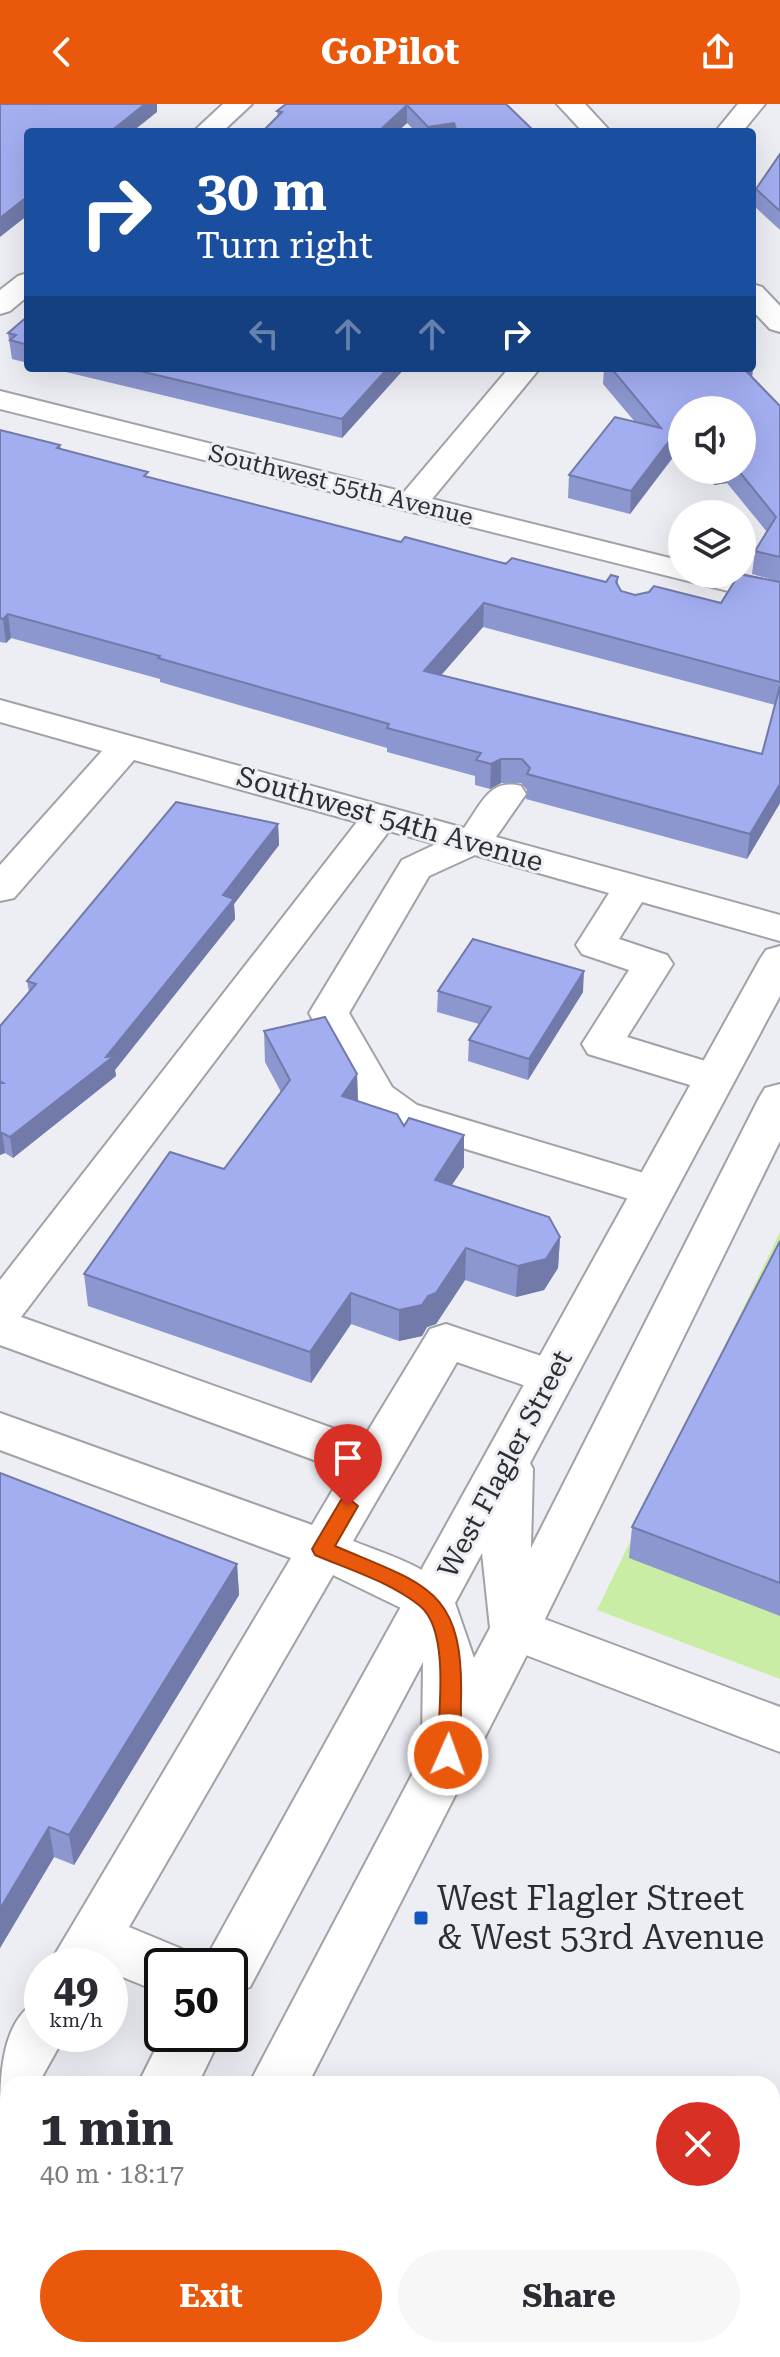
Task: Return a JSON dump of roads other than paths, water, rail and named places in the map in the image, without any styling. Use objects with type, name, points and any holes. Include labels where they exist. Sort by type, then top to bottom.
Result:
[{"type":"street","points":[[211,128],[239,104]]},
{"type":"street","points":[[570,104],[594,128]]},
{"type":"street","points":[[731,128],[752,104]]},
{"type":"street","points":[[0,305],[24,285]]},
{"type":"street","points":[[756,297],[780,323]]},
{"type":"street","points":[[411,503],[522,372]]},
{"type":"street","name":"Southwest 55th Avenue","points":[[0,400],[668,567]]},
{"type":"street","points":[[640,596],[668,572]]},
{"type":"street","points":[[755,588],[780,594]]},
{"type":"street","name":"Southwest 54th Avenue","points":[[0,711],[780,928]]},
{"type":"street","points":[[0,889],[126,746]]},
{"type":"street","points":[[508,794],[473,842],[415,868],[329,1013],[377,1097],[402,1115],[652,1191]]},
{"type":"street","points":[[0,1312],[381,817]]},
{"type":"street","points":[[632,887],[596,945],[653,964],[602,1044],[713,1078]]},
{"type":"street","name":"West Flagler Street","points":[[241,1948],[780,959]]},
{"type":"street","points":[[282,2076],[770,1143],[780,1098]]},
{"type":"street","points":[[691,1119],[770,1143]]},
{"type":"street","points":[[0,1327],[374,1462]]},
{"type":"street","points":[[86,1948],[446,1341],[552,1377]]},
{"type":"street","points":[[0,1431],[322,1549],[395,1580],[430,1602],[446,1633],[451,1666],[448,1755]]},
{"type":"street","points":[[510,1454],[505,1537],[515,1629]]},
{"type":"street","points":[[515,1629],[780,1730]]},
{"type":"street","points":[[12,2076],[26,2052]]},
{"type":"street","points":[[171,2076],[184,2052]]},
{"type":"place","name":"West Flagler Street & West 53rd Avenue","points":[[421,1918]]}]
